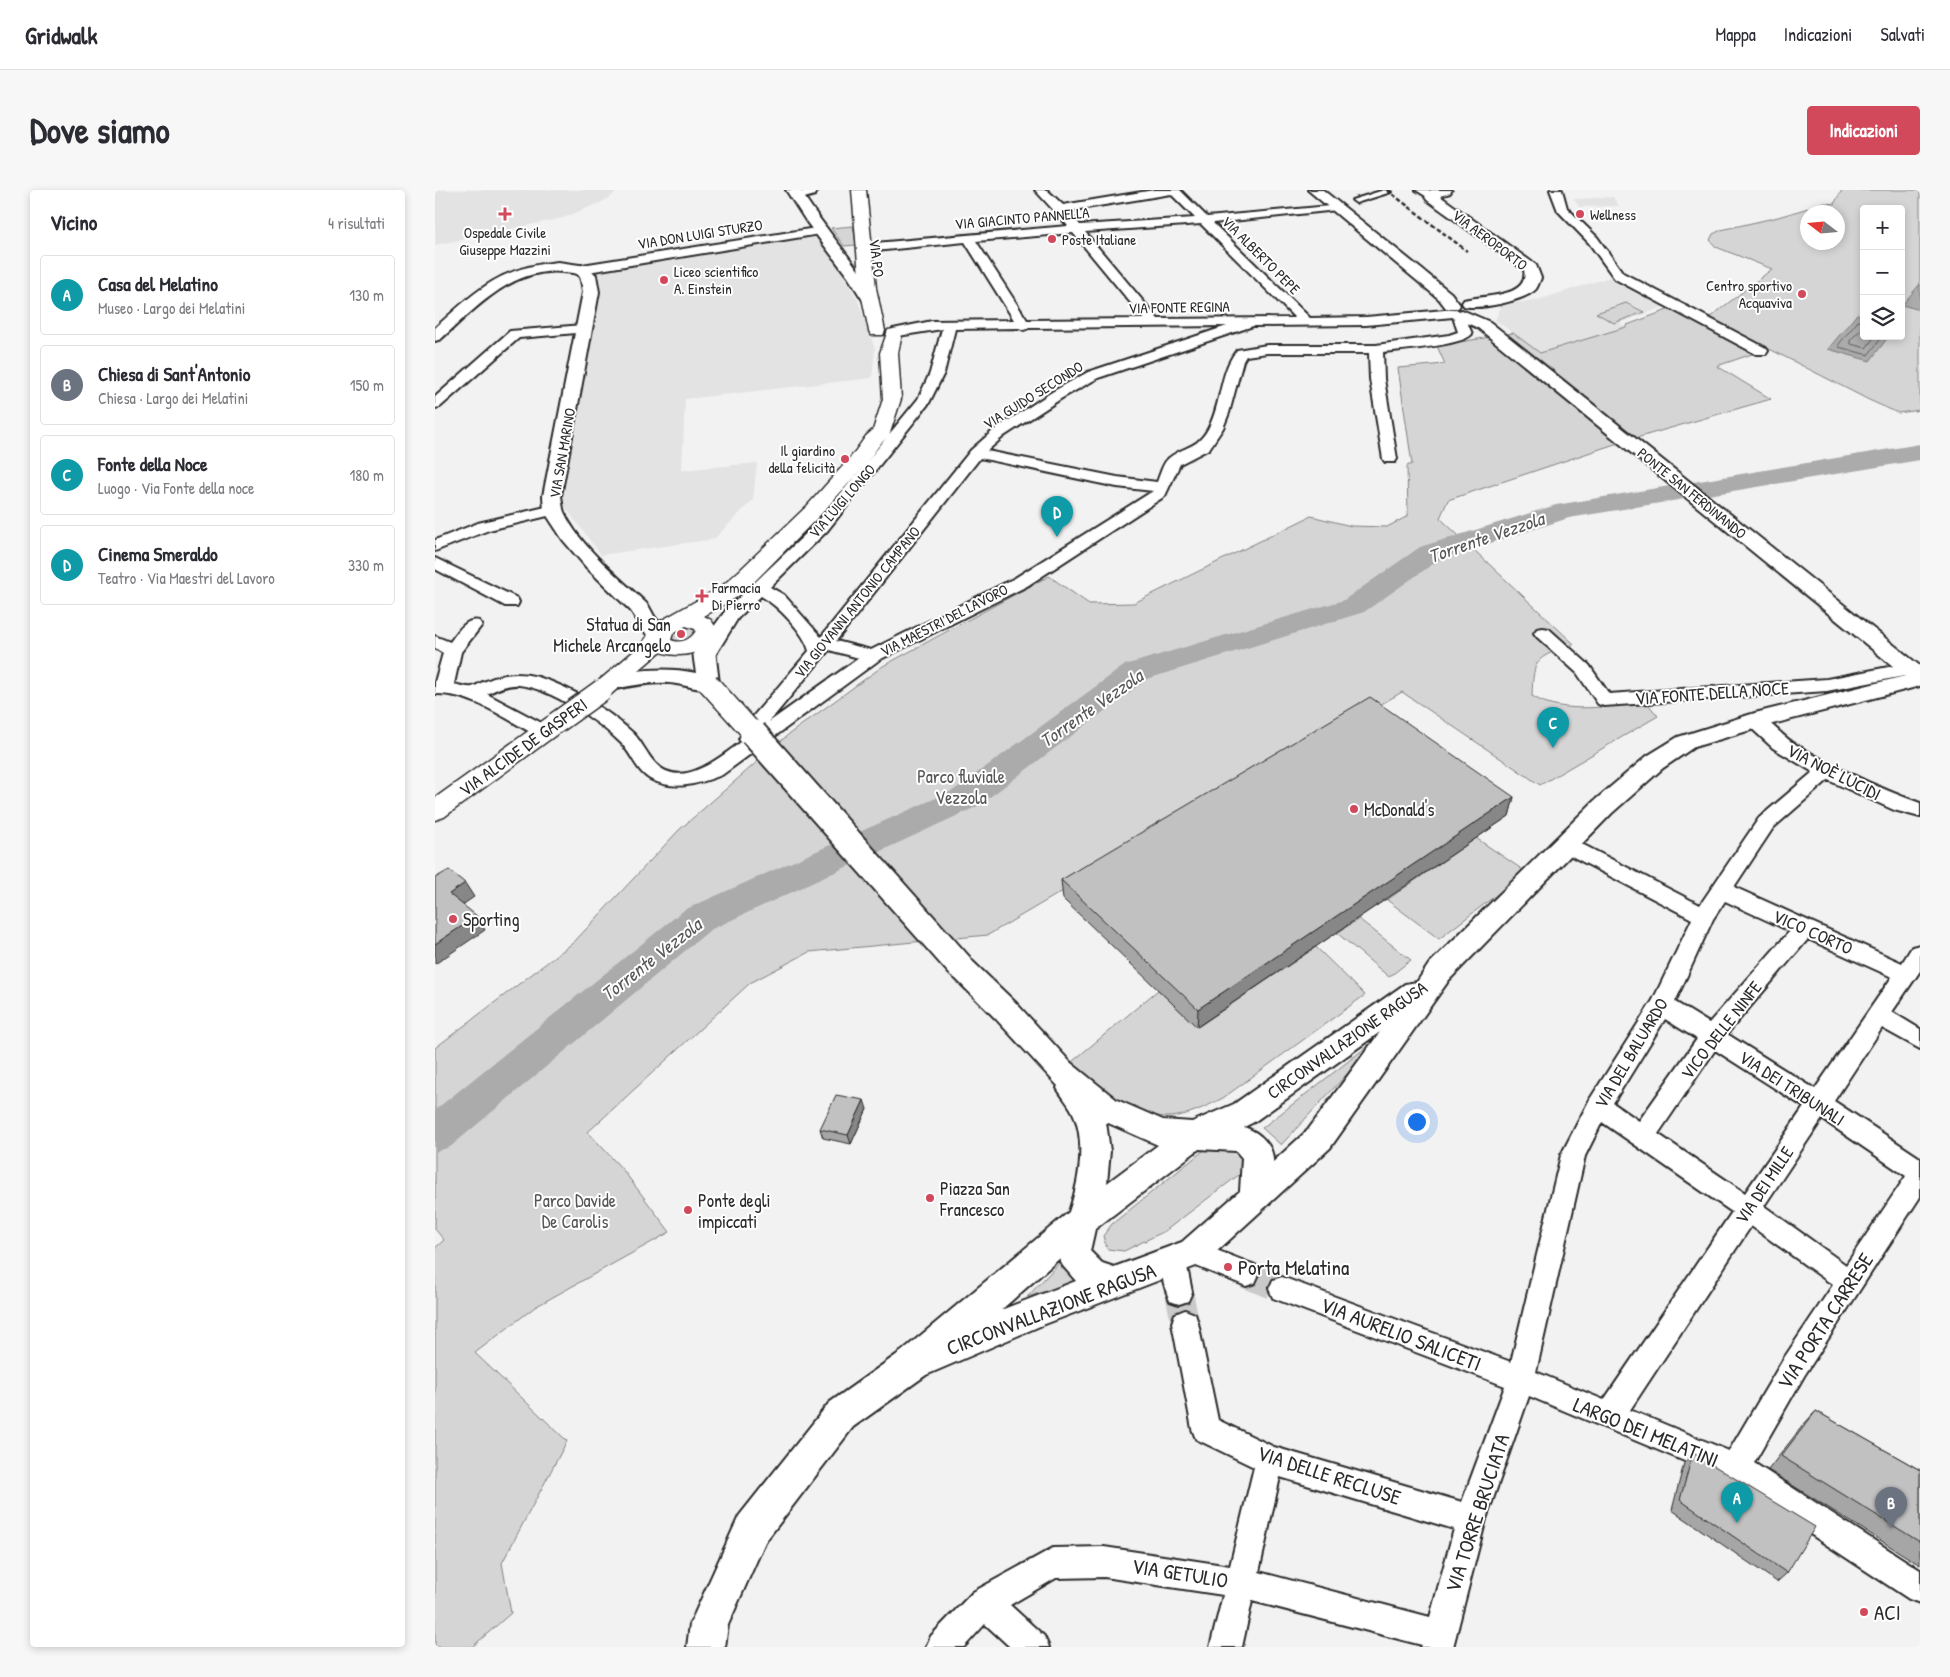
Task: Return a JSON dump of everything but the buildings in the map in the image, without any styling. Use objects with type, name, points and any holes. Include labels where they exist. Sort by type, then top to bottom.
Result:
[{"type":"main road","name":"VIA PO","points":[[859,190],[862,278],[877,300]]},
{"type":"main road","name":"VIA PO","points":[[869,190],[875,246],[877,300]]},
{"type":"main road","points":[[729,592],[697,644],[668,643],[665,628],[729,592],[781,544],[814,510],[858,461],[873,440],[882,432],[891,406],[892,390],[888,331],[877,300]]},
{"type":"main road","points":[[680,621],[697,621],[706,631]]},
{"type":"main road","name":"VIA ALCIDE DE GASPERI","points":[[435,811],[606,687],[635,674],[649,663],[668,643]]},
{"type":"street","points":[[795,193],[811,193],[812,190]]},
{"type":"street","points":[[1041,190],[1060,209],[1155,324]]},
{"type":"street","points":[[1060,209],[1173,190]]},
{"type":"street","name":"VIA ALBERTO PEPE","points":[[1173,190],[1306,321]]},
{"type":"street","name":"PONTE SAN FERDINANDO","points":[[1315,190],[1465,309],[1912,672]]},
{"type":"street","points":[[1556,190],[1562,209],[1593,240],[1619,276],[1761,351]]},
{"type":"street","points":[[1356,200],[1387,192]]},
{"type":"street","name":"VIA AEROPORTO","points":[[1433,192],[1531,268],[1534,275],[1533,283],[1526,290],[1465,309]]},
{"type":"street","points":[[795,193],[822,232],[862,278]]},
{"type":"street","name":"VIA GIACINTO PANNELLA","points":[[875,246],[969,240],[1075,229],[1171,224],[1337,207]]},
{"type":"street","name":"VIA GIACINTO PANNELLA","points":[[1086,241],[1147,231],[1171,224]]},
{"type":"street","name":"VIA DON LUIGI STURZO","points":[[582,268],[822,232]]},
{"type":"street","points":[[969,240],[1024,326]]},
{"type":"street","points":[[435,336],[497,282],[520,272],[547,266],[582,268]]},
{"type":"street","name":"VIA SAN MARINO","points":[[582,268],[588,275],[591,292],[583,329],[571,407],[552,496],[554,510],[567,532],[602,571],[641,609],[644,617],[668,643],[687,656],[708,683],[960,966],[1061,1071]]},
{"type":"street","name":"VIA FONTE REGINA","points":[[888,331],[932,325],[1024,326],[1366,321],[1465,309]]},
{"type":"street","name":"VIA MAESTRI DEL LAVORO","points":[[473,694],[493,684],[519,679],[549,688],[599,714],[628,739],[654,774],[669,779],[702,775],[715,770],[873,656],[1021,582],[1159,493],[1163,488],[1174,460],[1204,446],[1216,428],[1223,413],[1236,360],[1243,354],[1267,349],[1376,349],[1451,339],[1463,336],[1465,332],[1465,309]]},
{"type":"street","name":"VIA GUIDO SECONDO","points":[[976,452],[1007,428],[1057,395],[1093,375],[1252,322]]},
{"type":"street","name":"VIA LUIGI LONGO","points":[[705,658],[725,623],[739,606],[821,528],[925,400],[937,373],[949,325]]},
{"type":"street","points":[[435,404],[515,334],[583,329]]},
{"type":"street","points":[[1376,349],[1377,379],[1390,459]]},
{"type":"street","points":[[976,452],[1117,482],[1163,488]]},
{"type":"street","name":"VIA GIOVANNI ANTONIO CAMPANO","points":[[739,753],[757,724],[823,640],[976,452]]},
{"type":"street","points":[[435,546],[484,526],[554,510]]},
{"type":"street","points":[[435,564],[511,602]]},
{"type":"street","points":[[760,588],[778,599],[823,640],[873,656]]},
{"type":"street","name":"VIA SAN MARINO","points":[[641,609],[680,621]]},
{"type":"street","points":[[473,625],[452,651],[439,687],[473,694],[550,727]]},
{"type":"street","points":[[606,687],[650,675],[679,676],[708,683],[704,650],[706,631]]},
{"type":"street","name":"VIA FONTE DELLA NOCE","points":[[1543,634],[1583,669],[1604,700],[1827,685],[1912,672]]},
{"type":"street","points":[[435,641],[452,651]]},
{"type":"street","points":[[1432,980],[1603,807],[1655,762],[1686,742],[1755,721],[1795,713],[1912,672]]},
{"type":"street","name":"VIA NOÈ LUCIDI","points":[[1755,721],[1781,744],[1826,771],[1901,805],[1920,809]]},
{"type":"street","name":"VIA DEL BALUARDO","points":[[1521,1379],[1573,1155],[1598,1106],[1662,1005],[1704,916],[1721,890],[1767,823],[1826,771]]},
{"type":"street","points":[[1567,845],[1704,916]]},
{"type":"street","name":"VICO CORTO","points":[[1721,890],[1906,974]]},
{"type":"street","name":"VICO DELLE NINFE","points":[[1643,1135],[1711,1037],[1805,928]]},
{"type":"street","name":"VIA DEI MILLE","points":[[1609,1417],[1920,953]]},
{"type":"street","name":"CIRCONVALLAZIONE RAGUSA","points":[[706,1647],[709,1624],[752,1530],[841,1415],[914,1364],[1081,1221],[1195,1135],[1244,1114],[1432,980]]},
{"type":"street","name":"CIRCONVALLAZIONE RAGUSA","points":[[914,1364],[971,1338],[1112,1282],[1182,1269],[1255,1195],[1319,1139],[1432,980]]},
{"type":"street","name":"VIA DEI TRIBUNALI","points":[[1662,1005],[1819,1104],[1920,1174]]},
{"type":"street","points":[[1878,1015],[1920,1040]]},
{"type":"street","points":[[1061,1071],[1107,1109],[1160,1132],[1243,1139],[1258,1154],[1255,1195]]},
{"type":"street","points":[[1061,1071],[1086,1109],[1094,1134],[1094,1166],[1091,1188],[1075,1240],[1074,1256],[1091,1275],[1112,1282]]},
{"type":"street","points":[[1598,1106],[1643,1135],[1849,1282]]},
{"type":"street","name":"VIA PORTA CARRESE","points":[[1735,1468],[1794,1367],[1920,1174]]},
{"type":"street","points":[[1182,1269],[1246,1274]]},
{"type":"street","name":"VIA AURELIO SALICETI","points":[[1282,1288],[1521,1379]]},
{"type":"street","name":"VIA DELLE RECLUSE","points":[[1185,1323],[1206,1430],[1270,1460],[1471,1520]]},
{"type":"street","name":"LARGO DEI MELATINI","points":[[1521,1379],[1735,1468],[1920,1588]]},
{"type":"street","name":"VIA TORRE BRUCIATA","points":[[1444,1643],[1471,1520],[1521,1379]]},
{"type":"street","points":[[1226,1647],[1243,1583],[1270,1460]]},
{"type":"street","name":"VIA GETULIO","points":[[943,1647],[984,1603],[1053,1563],[1104,1562],[1243,1583],[1418,1628],[1444,1643]]},
{"type":"street","points":[[984,1603],[1033,1647]]},
{"type":"shaded area","name":"Ospedale Civile Giuseppe Mazzini","points":[[435,190],[617,190],[612,196],[602,202],[563,218],[435,245]]},
{"type":"shaded area","points":[[1613,197],[1619,206],[1579,207],[1574,199]]},
{"type":"shaded area","points":[[819,235],[857,298],[875,349],[872,378],[685,399],[682,470],[757,463],[753,500],[714,539],[601,555],[562,503],[580,406],[593,315],[589,269]]},
{"type":"shaded area","points":[[1613,276],[1667,306],[1620,323],[1626,327],[1540,353],[1495,320],[1502,305],[1541,299]]},
{"type":"green space","name":"Centro sportivo Acquaviva","points":[[1842,190],[1920,190],[1920,410],[1898,413],[1709,318],[1772,269],[1716,247],[1710,240],[1713,234],[1721,230],[1800,210],[1800,250],[1845,250],[1845,205],[1818,205],[1825,203],[1834,204]]},
{"type":"green space","points":[[853,226],[856,245],[844,246],[831,228]]},
{"type":"green space","points":[[1626,303],[1644,312],[1614,323],[1596,313]]},
{"type":"green space","name":"Parco fluviale Vezzola","points":[[1670,309],[1761,351],[1717,366],[1771,399],[1612,445],[1448,500],[1440,518],[1574,644],[1552,652],[1540,660],[1536,665],[1534,673],[1532,696],[1558,706],[1573,708],[1647,703],[1658,716],[1540,785],[1402,692],[988,935],[809,952],[750,983],[588,1132],[623,1170],[670,1232],[535,1307],[475,1353],[567,1441],[502,1563],[511,1613],[472,1647],[435,1647],[435,1248],[444,1240],[435,1229],[435,1048],[574,942],[679,830],[789,734],[883,666],[1049,576],[1089,604],[1134,603],[1311,516],[1351,526],[1387,527],[1408,516],[1407,466],[1412,464],[1398,368],[1445,364],[1437,346],[1513,333],[1540,353],[1626,327]]},
{"type":"green space","points":[[686,626],[696,632],[690,638],[681,642],[670,639],[669,634]]},
{"type":"green space","points":[[1476,838],[1526,872],[1439,939],[1387,900]]},
{"type":"green space","points":[[1359,919],[1411,960],[1389,977],[1337,933]]},
{"type":"green space","points":[[1316,947],[1365,995],[1223,1098],[1180,1116],[1166,1117],[1154,1115],[1112,1099],[1061,1071],[1158,990],[1198,1027]]},
{"type":"green space","points":[[1386,1032],[1281,1145],[1262,1128]]},
{"type":"green space","points":[[1208,1147],[1242,1148],[1248,1160],[1240,1174],[1165,1231],[1124,1251],[1107,1249],[1103,1236],[1112,1224]]},
{"type":"green space","points":[[1065,1257],[1076,1282],[1027,1297]]},
{"type":"water","points":[[1920,284],[1920,310],[1905,306],[1905,302]]},
{"type":"water","points":[[1857,314],[1860,315],[1860,340],[1886,340],[1870,361],[1828,349]]},
{"type":"waterway","name":"Torrente Vezzola","points":[[435,1134],[697,920],[966,798],[1136,672],[1354,606],[1430,553],[1565,511],[1920,452]]},
{"type":"tunnel","points":[[1246,1274],[1282,1289]]},
{"type":"tunnel","points":[[1179,1292],[1185,1323]]},
{"type":"railway","points":[[1387,190],[1467,251]]},
{"type":"place","name":"Ospedale Civile Giuseppe Mazzini","points":[[505,214]]},
{"type":"place","name":"Wellness","points":[[1580,214]]},
{"type":"place","name":"Poste Italiane","points":[[1052,239]]},
{"type":"place","name":"Liceo scientifico A. Einstein","points":[[664,280]]},
{"type":"place","name":"Centro sportivo Acquaviva","points":[[1802,294]]},
{"type":"place","name":"Il giardino della felicità","points":[[845,459]]},
{"type":"place","name":"Cinema Smeraldo","points":[[1057,537]]},
{"type":"place","name":"Farmacia Di Pierro","points":[[702,596]]},
{"type":"place","name":"Statua di San Michele Arcangelo","points":[[681,634]]},
{"type":"place","name":"Fonte della Noce","points":[[1553,748]]},
{"type":"place","name":"McDonald's","points":[[1354,809]]},
{"type":"place","name":"Sporting","points":[[453,919]]},
{"type":"place","name":"Piazza San Francesco","points":[[930,1198]]},
{"type":"place","name":"Ponte degli impiccati","points":[[688,1210]]},
{"type":"place","name":"Porta Melatina","points":[[1228,1267]]},
{"type":"place","name":"Casa del Melatino","points":[[1737,1523]]},
{"type":"place","name":"Chiesa di Sant'Antonio","points":[[1891,1528]]},
{"type":"place","name":"ACI","points":[[1864,1612]]},
{"type":"park label","name":"Parco Davide De Carolis","points":[[575,1210]]}]
